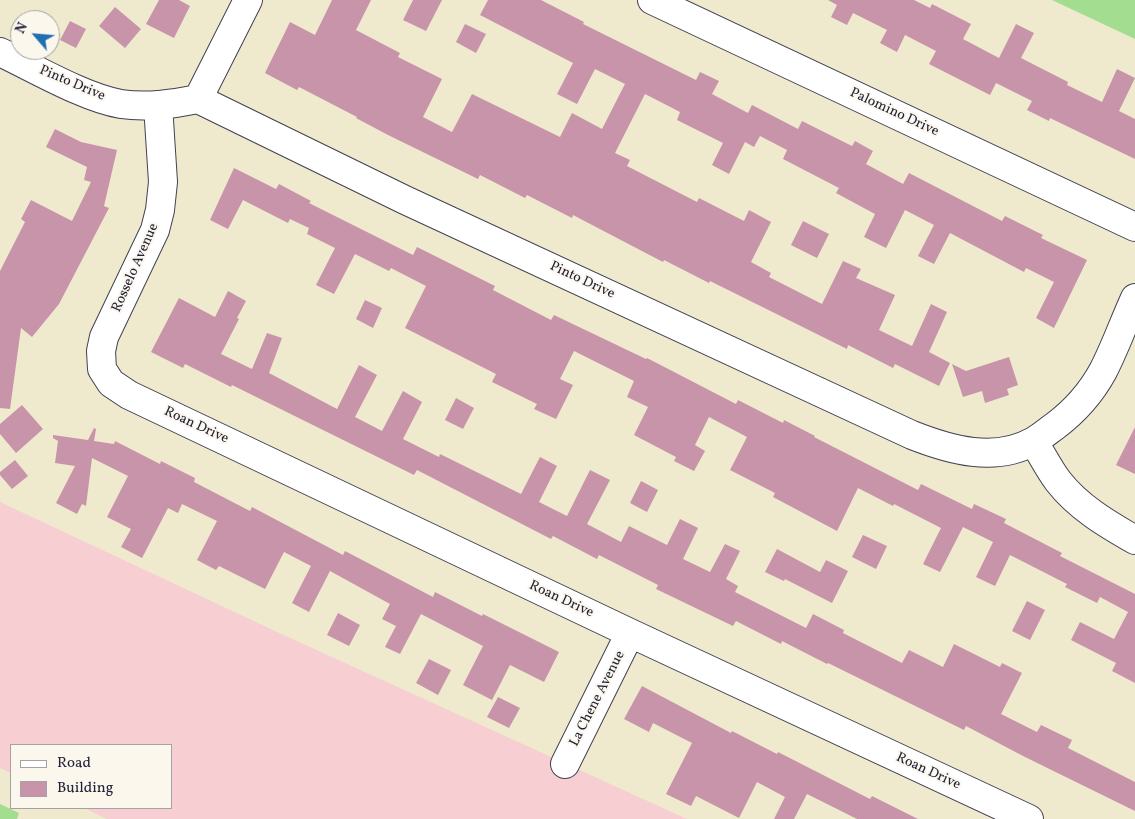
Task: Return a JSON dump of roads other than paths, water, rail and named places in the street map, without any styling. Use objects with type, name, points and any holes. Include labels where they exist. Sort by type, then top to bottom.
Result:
[{"type":"street","points":[[198,98],[248,0]]},
{"type":"street","name":"Palomino Drive","points":[[652,0],[1135,226]]},
{"type":"street","name":"Pinto Drive","points":[[0,52],[85,92],[120,104],[158,105],[198,98],[405,200],[912,435],[942,447],[969,452],[993,453],[1014,450],[1034,442],[1066,418],[1085,399],[1102,372],[1135,298]]},
{"type":"street","name":"Rosselo Avenue","points":[[102,369],[101,351],[104,337],[146,251],[155,230],[160,210],[163,182],[158,105]]},
{"type":"street","name":"Roan Drive","points":[[102,369],[112,382],[130,394],[630,633],[1029,819]]},
{"type":"street","points":[[1034,442],[1058,482],[1103,522],[1135,540]]},
{"type":"street","name":"La Chene Avenue","points":[[565,764],[630,633]]}]
